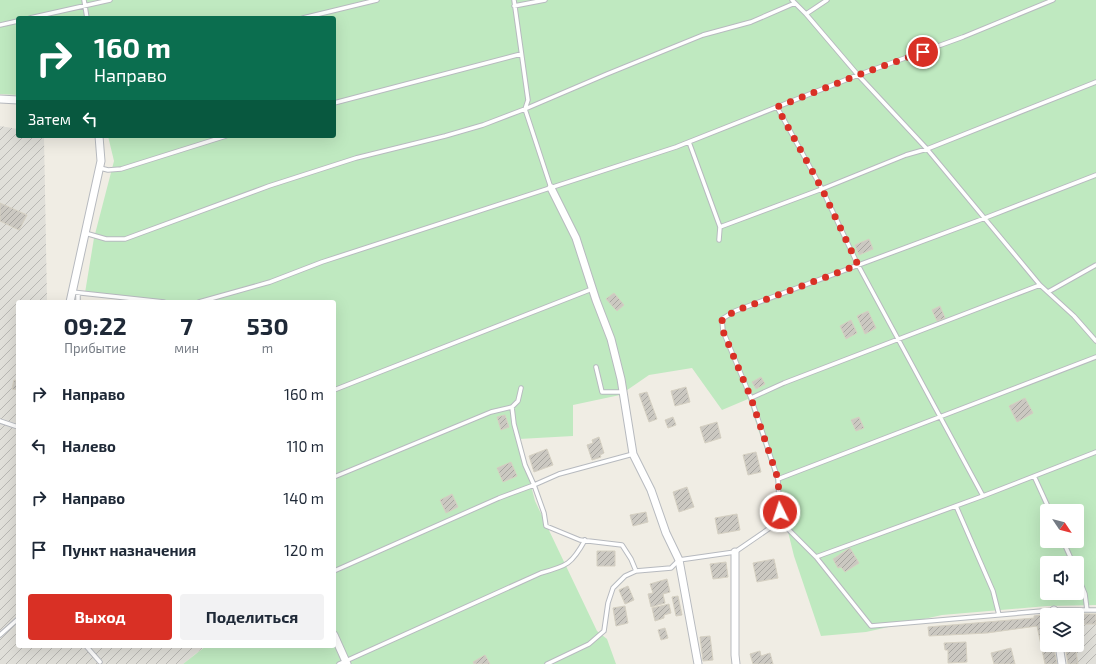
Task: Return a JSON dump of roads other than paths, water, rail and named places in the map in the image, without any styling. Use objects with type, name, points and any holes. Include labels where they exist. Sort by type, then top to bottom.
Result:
[{"type":"street","points":[[0,99],[16,100]]},
{"type":"street","points":[[71,300],[75,292],[85,233],[100,168],[99,138]]},
{"type":"street","points":[[551,188],[576,238],[592,289],[611,339],[623,392],[633,454],[651,490],[666,532],[679,560],[698,664]]},
{"type":"street","points":[[735,552],[736,664]]},
{"type":"street","points":[[336,641],[344,663]]},
{"type":"street","points":[[1060,652],[1062,664]]},
{"type":"lane","points":[[84,0],[87,16]]},
{"type":"lane","points":[[38,16],[110,0]]},
{"type":"lane","points":[[311,16],[377,0]]},
{"type":"lane","points":[[514,0],[528,100],[525,109],[551,188]]},
{"type":"lane","points":[[514,6],[545,0]]},
{"type":"lane","points":[[806,14],[827,0]]},
{"type":"lane","points":[[206,300],[270,282],[322,262],[689,142],[858,75],[963,37],[1053,0]]},
{"type":"lane","points":[[85,233],[106,239],[125,239],[269,186],[356,158],[453,134],[525,109],[703,35],[751,22],[794,2],[858,75],[927,149],[1040,285],[1074,316],[1096,341]]},
{"type":"lane","points":[[0,25],[16,21]]},
{"type":"lane","points":[[336,102],[521,54]]},
{"type":"lane","points":[[720,227],[822,189],[906,155],[927,149],[1096,82]]},
{"type":"lane","points":[[777,107],[822,189],[858,265],[983,496]]},
{"type":"lane","points":[[100,168],[108,170],[121,169],[220,138]]},
{"type":"lane","points":[[689,142],[720,227],[719,240]]},
{"type":"lane","points":[[1040,614],[999,615],[871,626],[816,557],[780,521],[778,479],[751,398],[723,331],[722,319],[735,311],[1096,175]]},
{"type":"lane","points":[[1048,292],[1096,264]]},
{"type":"lane","points":[[751,398],[1040,285]]},
{"type":"lane","points":[[336,389],[592,289]]},
{"type":"lane","points":[[77,300],[75,292],[146,300]]},
{"type":"lane","points":[[778,479],[1096,356]]},
{"type":"lane","points":[[596,367],[602,392],[623,392]]},
{"type":"lane","points":[[336,476],[491,412],[512,407],[518,401],[521,388]]},
{"type":"lane","points":[[512,407],[514,424],[525,465],[544,513],[546,526],[585,540],[622,545],[631,559],[636,572]]},
{"type":"lane","points":[[0,421],[16,426]]},
{"type":"lane","points":[[816,557],[983,496],[1096,452]]},
{"type":"lane","points":[[336,570],[499,498],[559,474],[633,454]]},
{"type":"lane","points":[[1034,476],[1047,504]]},
{"type":"lane","points":[[956,506],[993,591],[999,615]]},
{"type":"lane","points":[[547,664],[589,644],[604,631],[608,603],[614,588],[625,576],[636,572],[671,568],[679,560],[735,552],[780,521]]},
{"type":"lane","points":[[344,663],[541,573],[564,567],[576,556],[585,540]]},
{"type":"lane","points":[[1084,592],[1087,610]]},
{"type":"lane","points":[[1084,610],[1096,610]]},
{"type":"lane","points":[[0,635],[16,621]]},
{"type":"lane","points":[[88,648],[100,662]]}]
